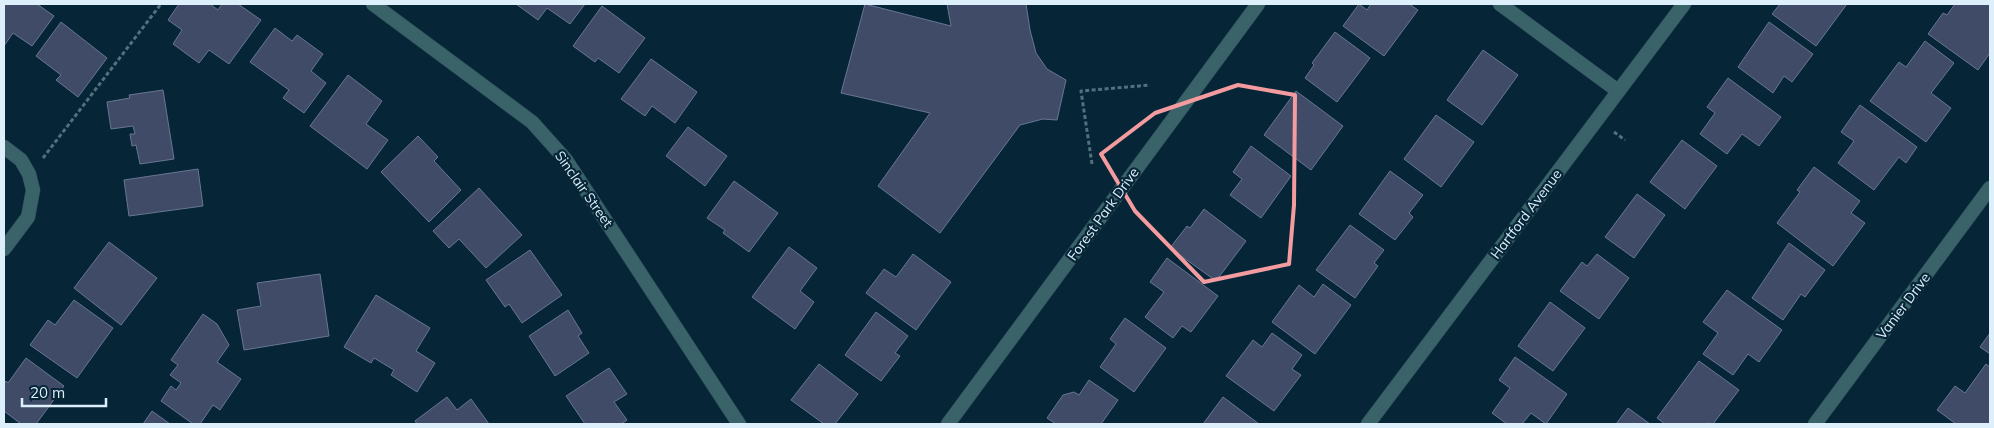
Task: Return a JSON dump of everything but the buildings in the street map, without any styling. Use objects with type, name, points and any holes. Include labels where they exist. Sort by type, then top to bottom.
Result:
[{"type":"street","name":"Sinclair Street","points":[[373,4],[532,122],[566,160],[739,424]]},
{"type":"street","name":"Forest Park Drive","points":[[948,424],[1258,4]]},
{"type":"street","points":[[1500,4],[1618,91]]},
{"type":"street","name":"Hartford Avenue","points":[[1368,424],[1684,4]]},
{"type":"street","points":[[4,147],[21,160],[29,174],[33,190],[28,217],[4,249]]},
{"type":"street","name":"Vanier Drive","points":[[1815,424],[1990,188]]},
{"type":"path","points":[[29,174],[54,146],[161,4]]},
{"type":"path","points":[[1092,164],[1081,91],[1150,85]]},
{"type":"path","points":[[1611,130],[1625,140]]},
{"type":"highlighted area","points":[[1238,85],[1295,95],[1294,205],[1289,264],[1204,282],[1135,211],[1101,154],[1155,113]]}]
